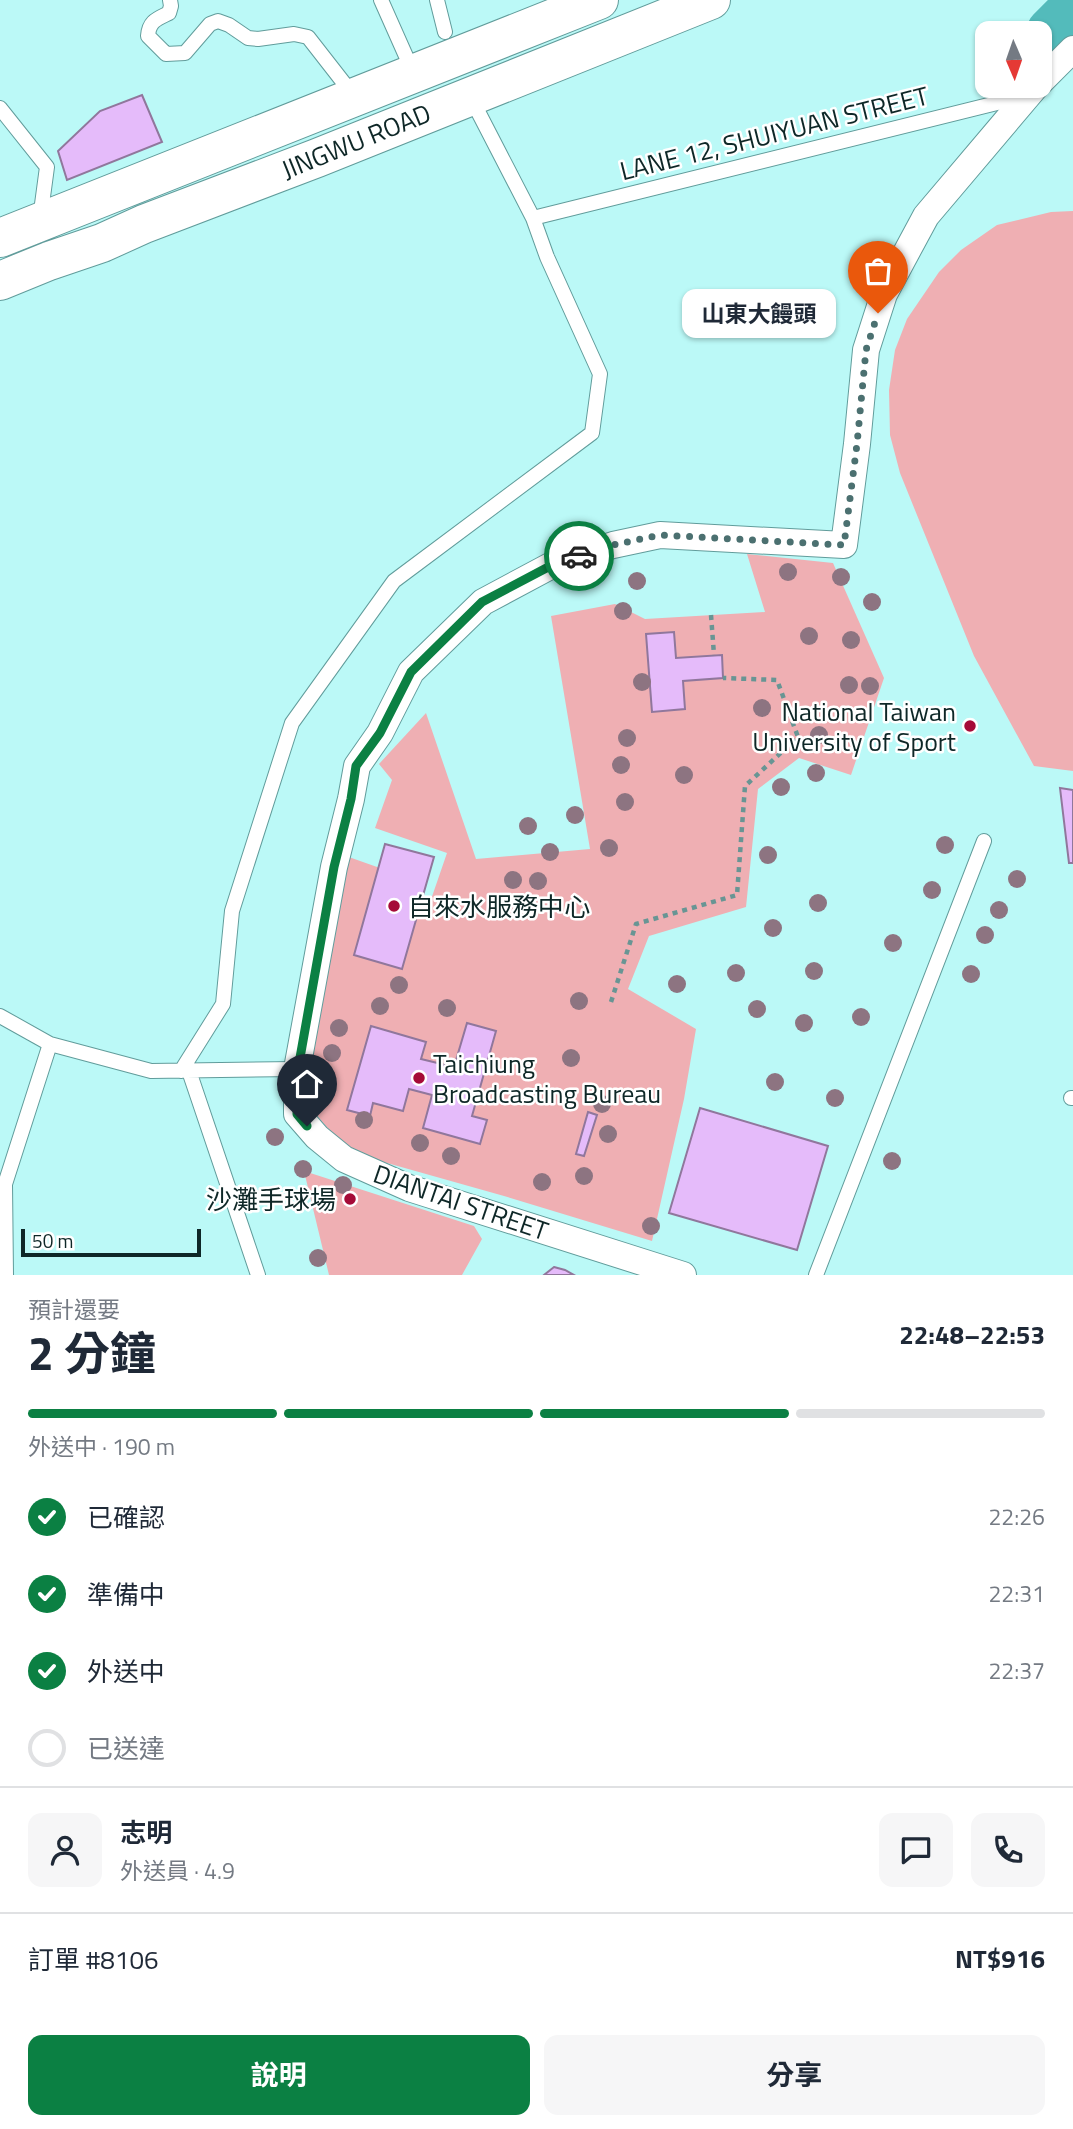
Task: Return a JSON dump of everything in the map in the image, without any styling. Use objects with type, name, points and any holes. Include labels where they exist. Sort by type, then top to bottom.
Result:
[{"type":"street","name":"JINGWU ROAD","points":[[0,238],[413,74],[566,7],[599,0]]},
{"type":"street","name":"JINGWU ROAD","points":[[0,281],[102,243],[711,0]]},
{"type":"street","points":[[1052,74],[1073,50]]},
{"type":"street","name":"DIANTAI STREET","points":[[683,1275],[410,1188],[344,1159],[317,1137],[297,1114],[298,1069],[334,867],[351,799],[356,766],[380,733],[411,672],[482,602],[554,564],[613,545],[660,535],[844,545],[866,350],[884,294],[926,216],[1031,98]]},
{"type":"street","points":[[252,139],[270,175]]},
{"type":"lane","points":[[170,0],[169,13],[152,21],[148,36],[166,54],[185,53],[210,24],[218,21],[248,38],[294,34],[308,37],[355,97]]},
{"type":"lane","points":[[381,0],[413,74]]},
{"type":"lane","points":[[437,0],[445,32]]},
{"type":"lane","points":[[258,1275],[185,1071],[223,1004],[232,911],[292,723],[394,581],[592,433],[600,374],[547,257],[533,218],[470,95]]},
{"type":"lane","name":"LANE 12, SHUIYUAN STREET","points":[[533,218],[982,98]]},
{"type":"lane","points":[[0,108],[47,167],[40,222]]},
{"type":"lane","points":[[816,1275],[984,841]]},
{"type":"lane","points":[[0,1016],[50,1044],[151,1071],[298,1069]]},
{"type":"lane","points":[[6,1275],[5,1184],[50,1044]]},
{"type":"path","points":[[711,615],[714,656]]},
{"type":"path","points":[[611,1002],[636,924],[737,895],[745,786],[798,737],[777,680],[723,678]]},
{"type":"shaded area","points":[[1073,211],[1073,771],[1034,766],[974,656],[900,473],[890,435],[889,390],[895,350],[907,319],[939,272],[961,250],[997,225],[1051,212]]},
{"type":"shaded area","points":[[747,554],[833,563],[884,678],[851,775],[799,758],[758,789],[746,907],[649,936],[628,989],[696,1029],[684,1099],[652,1241],[348,1152],[313,1111],[305,1070],[346,856],[394,873],[415,911],[426,914],[447,853],[375,828],[392,780],[379,764],[426,713],[476,859],[590,849],[551,616],[615,604],[645,619],[765,612]]},
{"type":"shaded area","name":"沙灘手球場","points":[[304,1171],[474,1226],[482,1239],[462,1275],[329,1275]]},
{"type":"building","points":[[142,95],[162,142],[67,180],[58,151],[100,111]]},
{"type":"building","points":[[674,632],[676,658],[722,655],[723,678],[683,681],[685,709],[652,712],[646,634]]},
{"type":"building","points":[[1060,788],[1073,790],[1073,863],[1069,863]]},
{"type":"building","name":"自來水服務中心","points":[[385,844],[434,857],[402,969],[354,955]]},
{"type":"building","name":"Taichiung Broadcasting Bureau","points":[[467,1023],[496,1031],[472,1116],[487,1120],[480,1144],[423,1128],[432,1095],[409,1089],[403,1111],[373,1103],[370,1116],[347,1110],[371,1026],[426,1042],[421,1059],[454,1067]]},
{"type":"building","points":[[700,1108],[828,1146],[797,1250],[669,1213]]},
{"type":"building","points":[[588,1112],[597,1115],[584,1156],[576,1154]]},
{"type":"building","points":[[554,1267],[565,1270],[574,1275],[544,1275]]},
{"type":"waterway","points":[[1052,27],[1073,6]]},
{"type":"way so far","points":[[579,556],[613,545],[660,535],[844,545],[866,350],[878,313]]},
{"type":"place","name":"山東大饅頭","points":[[878,313]]},
{"type":"place","name":"National Taiwan University of Sport","points":[[970,726]]},
{"type":"place","name":"自來水服務中心","points":[[394,906]]},
{"type":"place","name":"Taichiung Broadcasting Bureau","points":[[419,1078]]},
{"type":"place","name":"沙灘手球場","points":[[350,1199]]},
{"type":"route","points":[[307,1126],[297,1114],[298,1069],[334,867],[351,799],[356,766],[380,733],[411,672],[482,602],[554,564],[579,556]]}]
